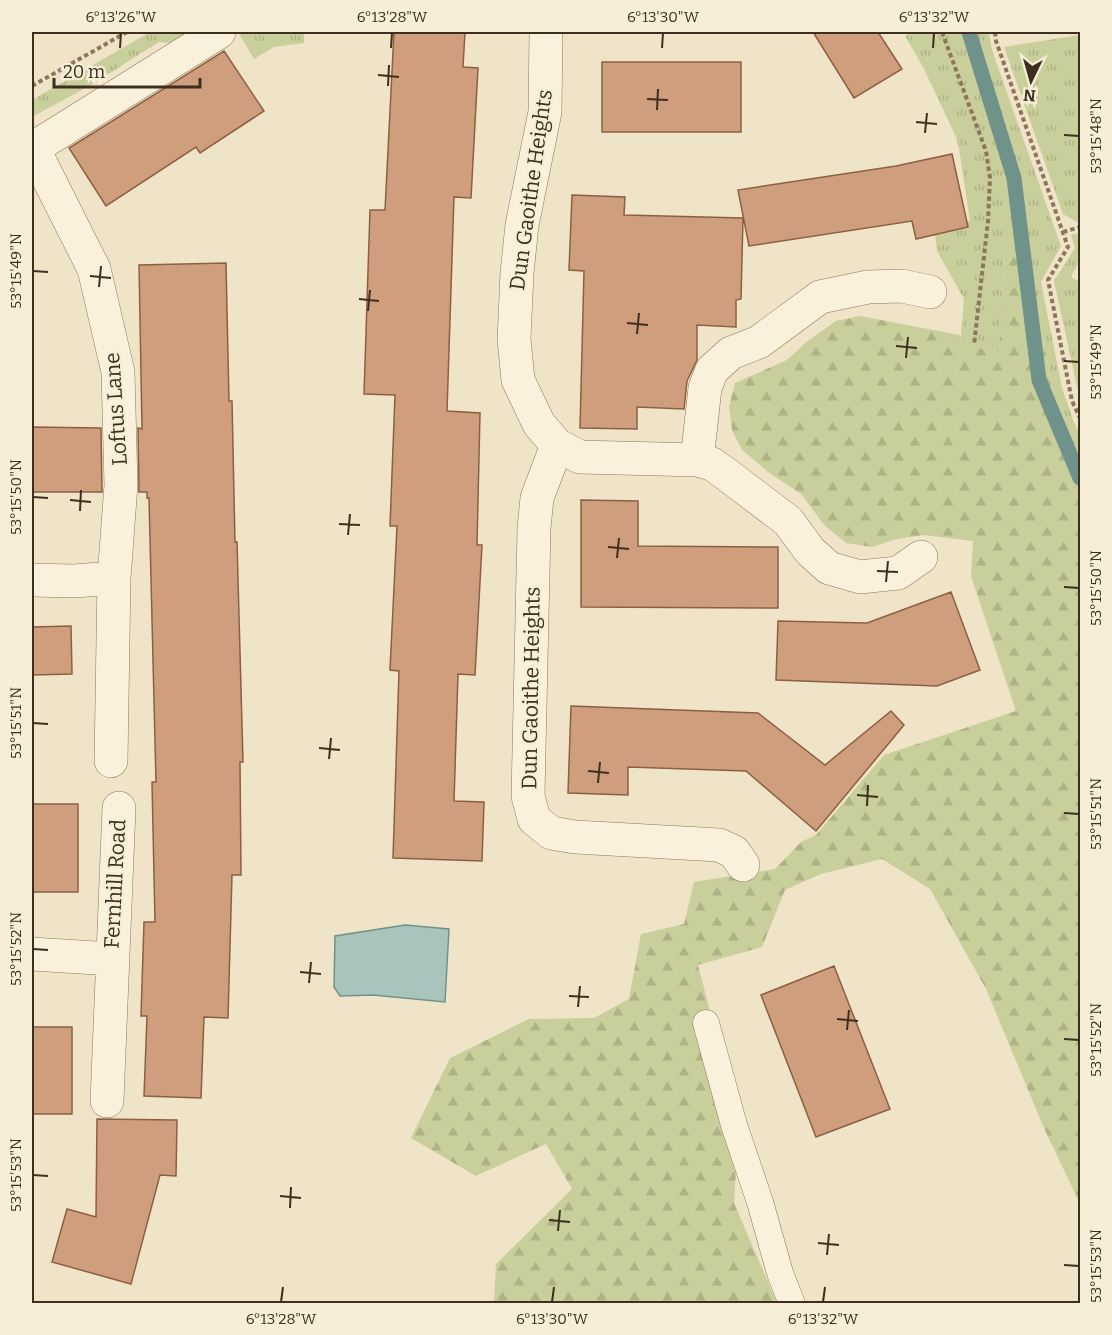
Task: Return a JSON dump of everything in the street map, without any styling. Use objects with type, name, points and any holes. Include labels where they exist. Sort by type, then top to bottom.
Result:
[{"type":"street","name":"Loftus Lane","points":[[111,761],[114,578],[121,485],[118,372],[94,269],[32,148],[219,32]]},
{"type":"street","name":"Dun Gaoithe Heights","points":[[546,32],[545,112],[522,225],[514,339],[518,380],[539,424],[558,445],[580,457],[697,460],[712,464],[788,521],[810,551],[829,568],[860,577],[898,573],[921,557]]},
{"type":"street","points":[[697,460],[705,388],[712,370],[731,353],[759,342],[820,297],[868,287],[902,286],[930,292]]},
{"type":"street","name":"Dun Gaoithe Heights","points":[[558,445],[537,498],[534,528],[528,796],[534,819],[551,833],[575,837],[719,845],[734,852],[743,865]]},
{"type":"street","points":[[32,580],[74,581],[114,578]]},
{"type":"street","name":"Fernhill Road","points":[[106,1101],[119,808]]},
{"type":"street","name":"Fernhill Road","points":[[32,954],[112,959]]},
{"type":"lane","points":[[706,1023],[734,1125],[760,1202],[780,1273],[792,1304]]},
{"type":"path","points":[[32,86],[127,32]]},
{"type":"path","points":[[942,32],[986,151],[990,178],[988,221],[974,345]]},
{"type":"path","points":[[995,32],[996,41],[1068,247],[1048,280],[1072,401],[1080,418]]},
{"type":"path","points":[[1063,232],[1080,227]]},
{"type":"green space","points":[[150,32],[200,32],[180,44],[159,42],[91,85],[32,117],[32,100]]},
{"type":"green space","points":[[238,32],[304,32],[304,43],[274,47],[254,59]]},
{"type":"green space","points":[[913,32],[989,32],[992,50],[1061,246],[1041,282],[1062,388],[1080,434],[1080,456],[1066,430],[1052,388],[1033,278],[1006,239],[999,351],[960,345],[964,299],[937,251],[934,226],[970,221],[956,137],[923,67],[905,36]]},
{"type":"green space","points":[[1080,35],[1080,221],[1077,222],[1063,214],[1004,47]]},
{"type":"green space","points":[[1080,233],[1080,260],[1071,277],[1080,282],[1080,400],[1054,281],[1075,248],[1071,235]]},
{"type":"green space","points":[[1006,238],[1033,278],[1052,388],[1066,430],[1080,456],[1080,1204],[1043,1126],[986,989],[930,889],[882,859],[821,874],[785,890],[762,947],[698,965],[739,1122],[734,1203],[777,1303],[494,1303],[496,1264],[572,1189],[546,1144],[476,1176],[411,1138],[450,1058],[529,1019],[594,1018],[629,999],[641,934],[684,924],[694,882],[775,869],[801,842],[816,835],[884,755],[1016,711],[971,576],[973,541],[924,535],[897,539],[872,547],[846,543],[824,525],[801,494],[768,472],[742,450],[732,430],[729,407],[735,383],[787,360],[805,343],[836,321],[860,316],[960,335],[961,345],[999,351]]},
{"type":"water","points":[[405,925],[449,929],[445,1002],[373,995],[340,996],[334,987],[335,936]]},
{"type":"building","points":[[394,32],[465,32],[463,67],[478,68],[471,198],[454,197],[447,411],[480,413],[477,545],[482,545],[475,675],[458,674],[454,801],[484,802],[482,861],[393,858],[399,671],[390,670],[397,526],[390,526],[395,395],[364,394],[370,210],[385,210]]},
{"type":"building","points":[[813,32],[878,32],[902,69],[854,98]]},
{"type":"building","points":[[224,51],[264,111],[200,153],[196,147],[106,206],[69,148]]},
{"type":"building","points":[[602,62],[741,62],[741,132],[602,132]]},
{"type":"building","points":[[952,154],[968,227],[916,239],[912,221],[749,246],[738,190],[896,166]]},
{"type":"building","points":[[572,195],[625,197],[624,215],[743,218],[741,299],[736,300],[736,327],[697,325],[697,360],[687,381],[684,409],[637,407],[637,429],[580,428],[584,271],[569,270]]},
{"type":"building","points":[[226,263],[243,762],[240,762],[241,875],[232,875],[228,1018],[204,1017],[201,1098],[144,1096],[147,1016],[141,1016],[144,922],[155,922],[152,782],[156,782],[149,498],[147,498],[147,492],[139,492],[138,428],[142,429],[139,265]]},
{"type":"building","points":[[32,427],[101,428],[102,492],[32,492]]},
{"type":"building","points":[[581,500],[638,501],[638,546],[778,547],[778,608],[581,607]]},
{"type":"building","points":[[951,592],[980,670],[937,686],[776,680],[778,621],[867,623]]},
{"type":"building","points":[[71,626],[72,674],[32,675],[32,627]]},
{"type":"building","points":[[571,706],[758,713],[825,765],[891,711],[904,725],[816,831],[746,771],[628,767],[628,795],[568,793]]},
{"type":"building","points":[[33,804],[78,804],[78,892],[32,892]]},
{"type":"building","points":[[834,966],[890,1109],[816,1137],[761,995]]},
{"type":"building","points":[[32,1027],[72,1027],[72,1114],[32,1114]]},
{"type":"building","points":[[97,1119],[177,1120],[176,1176],[160,1175],[131,1284],[52,1262],[67,1209],[96,1217]]},
{"type":"waterway","points":[[969,32],[1014,178],[1039,380],[1080,478]]}]
